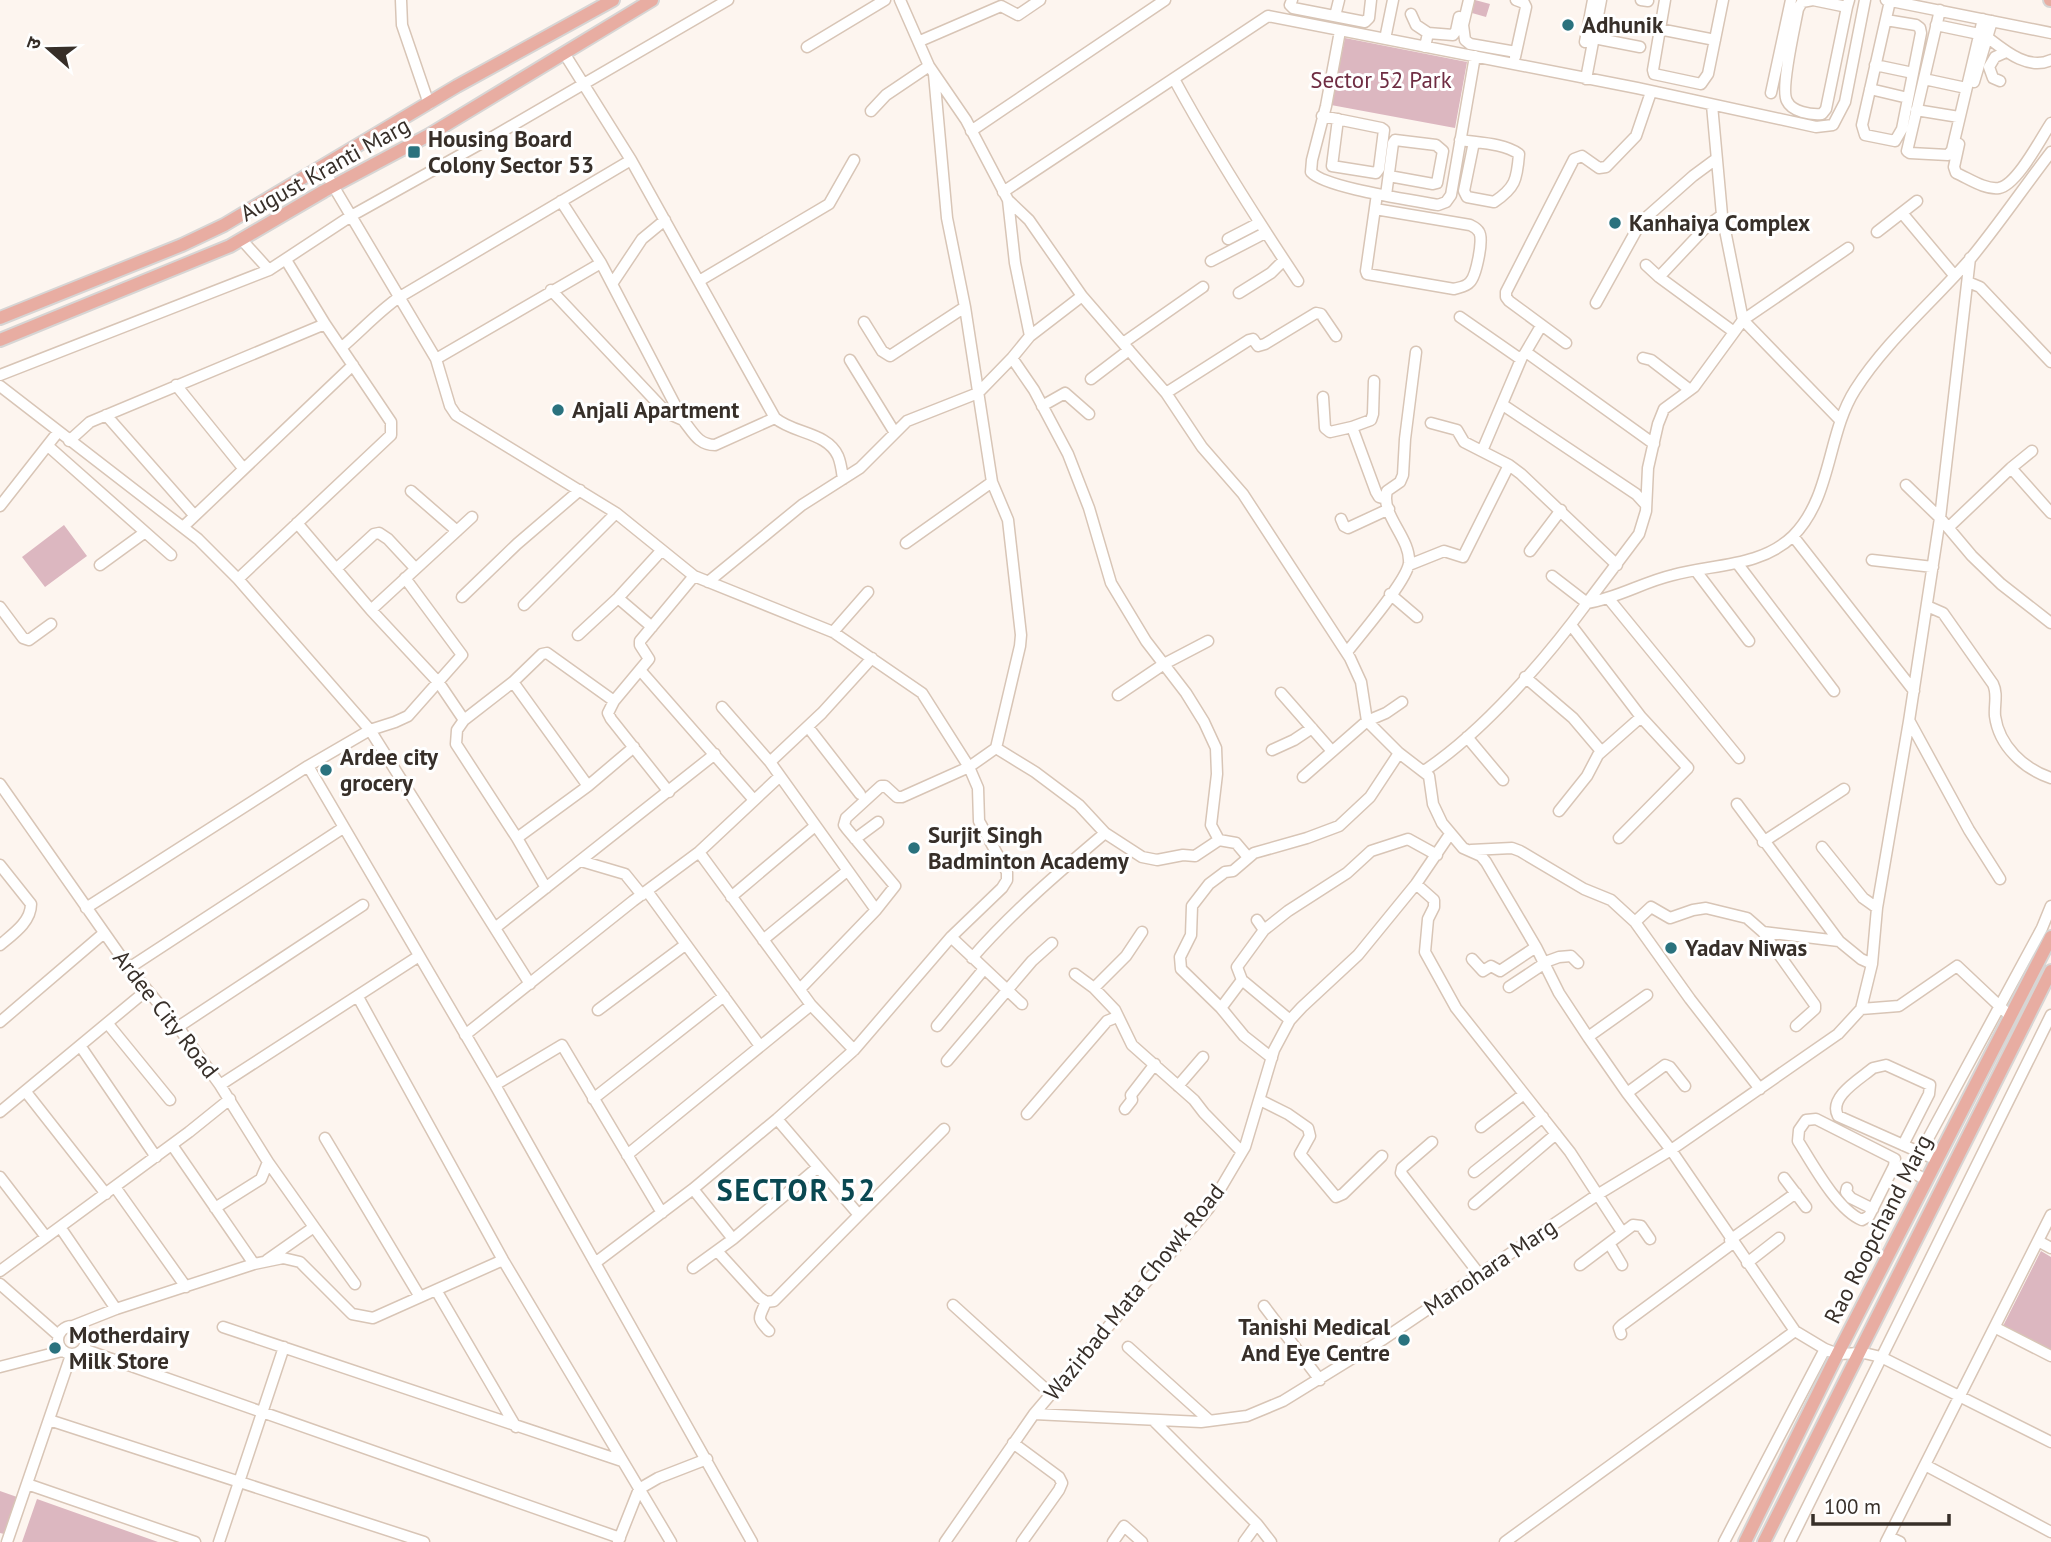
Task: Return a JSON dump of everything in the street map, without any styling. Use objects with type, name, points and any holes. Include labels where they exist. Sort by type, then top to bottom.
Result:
[{"type":"main road","name":"August Kranti Marg","points":[[0,318],[182,245],[224,225],[429,104],[614,0]]},
{"type":"main road","name":"August Kranti Marg","points":[[0,340],[230,246],[334,185],[429,135],[652,0]]},
{"type":"main road","name":"Rao Roopchand Marg","points":[[1745,1542],[2051,937]]},
{"type":"main road","name":"Rao Roopchand Marg","points":[[1764,1542],[2051,971]]},
{"type":"street","points":[[401,0],[402,25],[429,104]]},
{"type":"street","points":[[0,375],[269,270],[351,216],[728,0]]},
{"type":"street","points":[[807,47],[885,0]]},
{"type":"street","points":[[900,0],[932,70],[971,131],[1006,196],[1029,220],[1082,296],[1166,393],[1202,447],[1243,494],[1347,652],[1361,682],[1367,721],[1399,753],[1424,771],[1430,780],[1437,813],[1450,834],[1486,862],[1536,947],[1559,993],[1795,1331],[1838,1354],[1859,1353],[1881,1357],[2051,1442]]},
{"type":"street","points":[[920,41],[1001,6],[1018,15],[1040,0]]},
{"type":"street","points":[[971,131],[1165,0]]},
{"type":"street","points":[[1292,0],[1290,6],[1293,8],[1365,22],[1371,0]]},
{"type":"street","points":[[1335,16],[1339,0]]},
{"type":"street","points":[[1385,39],[1392,0]]},
{"type":"street","points":[[1411,14],[1416,25],[1428,33],[1453,35],[1462,0]]},
{"type":"street","points":[[1469,0],[1463,25],[1465,40],[1470,44],[1516,52]]},
{"type":"street","points":[[1513,65],[1525,7],[1524,3],[1516,0]]},
{"type":"street","points":[[1586,79],[1593,0]]},
{"type":"street","points":[[1589,40],[1601,0]]},
{"type":"street","points":[[1665,0],[1654,74],[1697,84],[1701,84],[1708,74],[1723,0]]},
{"type":"street","points":[[1771,93],[1791,0]]},
{"type":"street","points":[[1813,0],[1848,4],[1826,109],[1822,114],[1816,115],[1792,108],[1785,99],[1784,86],[1798,9],[1802,2],[1813,0]]},
{"type":"street","points":[[1006,196],[1268,16],[1816,127],[1833,125],[1845,102],[1865,0]]},
{"type":"street","points":[[1885,20],[1920,28],[1908,98],[1899,138],[1895,141],[1865,135],[1862,125],[1888,0],[2051,33]]},
{"type":"street","points":[[1940,10],[1907,151],[1910,153],[1948,155],[1952,150],[1966,88],[1983,35]]},
{"type":"street","points":[[1987,20],[1954,171],[1990,187],[2001,188],[2021,169],[2051,123]]},
{"type":"street","points":[[1936,25],[1983,35],[2006,52],[2029,63],[2045,63],[2051,60]]},
{"type":"street","points":[[1659,29],[1715,40]]},
{"type":"street","points":[[1340,31],[1311,160],[1311,172],[1320,178],[1438,205],[1446,202],[1451,195],[1475,56]]},
{"type":"street","points":[[1425,47],[1428,33]]},
{"type":"street","points":[[1589,40],[1640,47]]},
{"type":"street","points":[[2000,81],[1993,78],[1989,67],[1996,57],[2006,52]]},
{"type":"street","points":[[564,53],[631,160],[775,418],[785,427],[814,436],[830,445],[838,457],[843,479]]},
{"type":"street","points":[[1875,65],[1913,73]]},
{"type":"street","points":[[871,111],[886,95],[932,70]]},
{"type":"street","points":[[800,989],[876,910],[895,886],[844,825],[846,818],[881,786],[885,786],[897,797],[902,797],[970,767],[996,748],[1008,704],[1021,635],[1008,520],[992,482],[965,307],[943,188],[932,70]]},
{"type":"street","points":[[1174,79],[1207,139],[1298,281]]},
{"type":"street","points":[[1924,79],[1966,88]]},
{"type":"street","points":[[1870,89],[1908,98]]},
{"type":"street","points":[[1566,343],[1509,301],[1506,297],[1508,287],[1574,159],[1582,156],[1599,168],[1606,167],[1636,136],[1651,92]]},
{"type":"street","points":[[1712,105],[1721,215],[1743,320],[1840,420]]},
{"type":"street","points":[[1916,110],[1959,117]]},
{"type":"street","points":[[1322,116],[1338,119],[1384,130],[1379,169],[1376,173],[1332,166],[1338,119]]},
{"type":"street","points":[[1389,176],[1437,183],[1443,151],[1436,145],[1395,140],[1393,143],[1386,195],[1392,212]]},
{"type":"street","points":[[1460,140],[1474,142],[1512,150],[1519,154],[1518,170],[1512,189],[1494,202],[1467,197],[1464,191],[1474,142]]},
{"type":"street","points":[[1552,576],[1587,603],[1609,599],[1661,578],[1737,563],[1764,554],[1793,536],[1801,526],[1823,482],[1840,420],[1856,387],[1970,258],[2051,152]]},
{"type":"street","points":[[1596,303],[1641,222],[1716,159]]},
{"type":"street","points":[[341,348],[381,310],[398,298],[631,160]]},
{"type":"street","points":[[699,281],[829,204],[854,160]]},
{"type":"street","points":[[322,167],[436,359],[450,407],[456,415],[617,513],[694,576],[834,632],[922,694],[970,767],[978,788],[979,821],[1006,872],[1007,880],[1002,888],[951,937],[854,1050],[693,1189],[594,1263]]},
{"type":"street","points":[[1375,209],[1470,225],[1477,229],[1481,234],[1481,243],[1473,279],[1469,285],[1454,289],[1367,274],[1375,209],[1386,195]]},
{"type":"street","points":[[1006,196],[1015,263],[1030,335]]},
{"type":"street","points":[[561,201],[601,263],[684,420],[699,440],[706,445],[715,444],[775,418]]},
{"type":"street","points":[[1877,232],[1917,201]]},
{"type":"street","points":[[1902,213],[1954,275]]},
{"type":"street","points":[[1659,277],[1708,225],[1721,215]]},
{"type":"street","points":[[612,284],[642,240],[665,219]]},
{"type":"street","points":[[1228,239],[1259,223]]},
{"type":"street","points":[[1211,261],[1265,233]]},
{"type":"street","points":[[241,239],[269,270]]},
{"type":"street","points":[[1424,771],[1446,757],[1525,677],[1571,625],[1639,534],[1646,511],[1648,468],[1664,409],[1701,379],[1743,320],[1848,248]]},
{"type":"street","name":"Manohara Marg","points":[[1034,1414],[1210,1421],[1255,1413],[1283,1401],[1320,1380],[1597,1195],[1671,1150],[1838,1034],[1861,1009],[1872,964],[1877,908],[1933,567],[1970,258]]},
{"type":"street","points":[[238,579],[391,435],[391,422],[286,260]]},
{"type":"street","points":[[1238,293],[1271,273],[1284,260]]},
{"type":"street","points":[[436,359],[601,263]]},
{"type":"street","points":[[1646,265],[1734,332]]},
{"type":"street","points":[[1968,282],[1980,287],[2051,362]]},
{"type":"street","points":[[1091,379],[1126,347],[1203,287]]},
{"type":"street","points":[[551,290],[667,413],[684,420]]},
{"type":"street","points":[[708,582],[802,505],[860,468],[907,421],[978,393],[1030,335],[1082,296]]},
{"type":"street","points":[[864,322],[882,351],[890,355],[965,307]]},
{"type":"street","points":[[1166,393],[1248,340],[1253,339],[1258,346],[1265,344],[1315,313],[1321,314],[1336,336]]},
{"type":"street","points":[[1460,317],[1515,356],[1524,354],[1654,444]]},
{"type":"street","points":[[69,441],[90,422],[325,324]]},
{"type":"street","points":[[1482,451],[1524,354],[1541,326]]},
{"type":"street","points":[[1409,565],[1405,544],[1387,504],[1387,491],[1400,482],[1403,475],[1416,352]]},
{"type":"street","points":[[1012,358],[1034,390],[1068,454],[1089,509],[1111,583],[1146,641],[1204,722],[1216,748],[1217,774],[1211,825],[1219,839],[1236,844],[1247,856]]},
{"type":"street","points":[[1643,358],[1651,360],[1690,390]]},
{"type":"street","points":[[850,360],[895,433]]},
{"type":"street","points":[[183,527],[353,365]]},
{"type":"street","points":[[1323,397],[1325,428],[1328,431],[1352,427],[1371,420],[1374,381]]},
{"type":"street","points":[[0,386],[183,527],[238,579],[370,730],[530,984]]},
{"type":"street","points":[[176,386],[243,468]]},
{"type":"street","points":[[1042,406],[1065,393],[1089,414]]},
{"type":"street","points":[[1503,405],[1636,494],[1646,505]]},
{"type":"street","points":[[106,415],[194,515]]},
{"type":"street","points":[[1431,423],[1457,430],[1464,442],[1509,465],[1561,510],[1617,565]]},
{"type":"street","points":[[1352,427],[1376,492],[1387,504]]},
{"type":"street","points":[[0,506],[58,432]]},
{"type":"street","points":[[48,446],[171,555]]},
{"type":"street","points":[[1949,527],[2032,451]]},
{"type":"street","points":[[1347,652],[1409,565],[1444,551],[1463,557],[1509,465]]},
{"type":"street","points":[[2011,468],[2051,513]]},
{"type":"street","points":[[906,543],[992,482]]},
{"type":"street","points":[[1906,485],[2001,584],[2051,623]]},
{"type":"street","points":[[462,597],[517,544],[580,490]]},
{"type":"street","points":[[411,491],[457,531]]},
{"type":"street","points":[[1341,519],[1348,528],[1387,504]]},
{"type":"street","points":[[1530,551],[1561,510]]},
{"type":"street","points":[[524,605],[617,513]]},
{"type":"street","points":[[372,610],[472,517]]},
{"type":"street","points":[[297,523],[439,683],[464,720]]},
{"type":"street","points":[[100,565],[144,533]]},
{"type":"street","points":[[336,569],[374,534],[379,533],[415,568]]},
{"type":"street","points":[[1793,536],[1914,691]]},
{"type":"street","points":[[578,635],[618,598],[662,550]]},
{"type":"street","points":[[1872,560],[1933,567]]},
{"type":"street","points":[[1737,563],[1834,691]]},
{"type":"street","points":[[1696,571],[1749,641]]},
{"type":"street","points":[[669,792],[608,713],[614,701],[649,656],[639,643],[694,576]]},
{"type":"street","points":[[86,908],[309,766],[370,730],[408,716],[462,655],[405,578]]},
{"type":"street","points":[[834,632],[868,592]]},
{"type":"street","points":[[1390,594],[1417,617]]},
{"type":"street","points":[[618,598],[652,627]]},
{"type":"street","points":[[1609,599],[1739,758]]},
{"type":"street","points":[[1927,606],[1942,613],[1993,684],[1996,691],[1998,731],[2004,741],[2031,771],[2051,778]]},
{"type":"street","points":[[0,607],[17,632],[29,640],[51,624]]},
{"type":"street","points":[[1571,625],[1641,717],[1688,768],[1619,838]]},
{"type":"street","points":[[1118,695],[1164,664],[1208,641]]},
{"type":"street","points":[[546,888],[456,744],[457,730],[464,720],[513,682],[542,653],[547,653],[614,701]]},
{"type":"street","points":[[770,762],[872,658]]},
{"type":"street","points":[[640,670],[754,800]]},
{"type":"street","points":[[1525,677],[1573,718],[1601,751]]},
{"type":"street","points":[[513,682],[587,786]]},
{"type":"street","points":[[1281,693],[1331,751]]},
{"type":"street","points":[[1303,777],[1367,721],[1394,709],[1402,702]]},
{"type":"street","points":[[722,707],[770,762],[876,910]]},
{"type":"street","points":[[1559,811],[1587,776],[1601,751],[1641,717]]},
{"type":"street","points":[[1909,722],[1969,831],[2000,879]]},
{"type":"street","points":[[808,726],[860,794]]},
{"type":"street","points":[[1272,750],[1312,728]]},
{"type":"street","points":[[1467,737],[1503,780]]},
{"type":"street","points":[[517,838],[634,747]]},
{"type":"street","points":[[996,748],[1035,772],[1079,805],[1105,833],[1142,857],[1157,860],[1183,855],[1195,856],[1219,839]]},
{"type":"street","points":[[1272,1058],[1244,1036],[1221,1008],[1181,969],[1180,957],[1191,936],[1192,906],[1209,884],[1225,872],[1233,871],[1247,856],[1322,834],[1339,826],[1370,797],[1399,753]]},
{"type":"street","points":[[495,928],[715,754]]},
{"type":"street","points":[[309,766],[495,1086],[752,1542]]},
{"type":"street","points":[[465,1035],[699,852],[779,777]]},
{"type":"street","name":"Ardee City Road","points":[[0,784],[129,968],[178,1027],[220,1085],[419,956]]},
{"type":"street","points":[[1763,842],[1844,789]]},
{"type":"street","points":[[1737,804],[1839,941],[1861,960],[1872,964]]},
{"type":"street","points":[[855,839],[878,822]]},
{"type":"street","points":[[731,897],[815,827]]},
{"type":"street","points":[[129,968],[343,828]]},
{"type":"street","points":[[972,958],[991,936],[1054,876],[1105,833]]},
{"type":"street","name":"Wazirbad Mata Chowk Road","points":[[946,1542],[1050,1393],[1209,1208],[1242,1152],[1272,1058],[1290,1020],[1302,1006],[1359,956],[1416,884],[1450,834]]},
{"type":"street","points":[[1290,1020],[1242,980],[1237,967],[1264,930],[1347,873],[1371,851],[1408,839],[1437,855]]},
{"type":"street","points":[[1822,847],[1863,898],[1877,908]]},
{"type":"street","points":[[1468,850],[1512,848],[1584,889],[1611,900],[1635,922],[1690,999],[1760,1089]]},
{"type":"street","points":[[699,852],[811,1005],[854,1050]]},
{"type":"street","points":[[582,861],[625,874],[644,893],[760,1046]]},
{"type":"street","points":[[0,865],[31,904],[28,919],[4,942],[0,929]]},
{"type":"street","points":[[763,940],[847,871]]},
{"type":"street","points":[[1416,884],[1434,900],[1425,952],[1456,1008],[1570,1152],[1622,1232]]},
{"type":"street","points":[[178,1027],[363,905]]},
{"type":"street","points":[[1910,1171],[2042,928],[2051,906]]},
{"type":"street","points":[[1635,922],[1651,907],[1670,918],[1686,911],[1706,908],[1740,914],[1751,920],[1763,932],[1815,1004],[1815,1009],[1796,1026]]},
{"type":"street","points":[[1257,920],[1264,930]]},
{"type":"street","points":[[1094,988],[1126,956],[1142,932]]},
{"type":"street","points":[[1763,932],[1839,941]]},
{"type":"street","points":[[0,1022],[104,933]]},
{"type":"street","points":[[951,937],[1022,1004]]},
{"type":"street","points":[[947,1061],[1007,990],[1052,943]]},
{"type":"street","points":[[598,1010],[685,945]]},
{"type":"street","points":[[1472,959],[1483,971],[1491,966],[1500,971],[1536,947]]},
{"type":"street","points":[[1508,987],[1544,964],[1567,955],[1578,963]]},
{"type":"street","points":[[1861,1009],[1899,1006],[1957,966],[2010,1016]]},
{"type":"street","points":[[937,1026],[985,969]]},
{"type":"street","points":[[1075,974],[1094,988],[1115,1010],[1132,1045],[1178,1086],[1242,1152]]},
{"type":"street","points":[[1221,1008],[1242,980]]},
{"type":"street","points":[[0,1112],[147,990]]},
{"type":"street","points":[[1588,1037],[1647,995]]},
{"type":"street","points":[[593,1099],[724,996]]},
{"type":"street","points":[[358,997],[503,1260],[671,1542]]},
{"type":"street","points":[[627,1155],[811,1005]]},
{"type":"street","points":[[1790,1542],[2051,1015]]},
{"type":"street","points":[[1027,1114],[1107,1021],[1117,1017]]},
{"type":"street","points":[[108,1024],[170,1100]]},
{"type":"street","points":[[495,1086],[562,1045],[662,1213]]},
{"type":"street","points":[[81,1047],[156,1157]]},
{"type":"street","points":[[1178,1086],[1203,1057]]},
{"type":"street","points":[[1125,1109],[1132,1101],[1131,1095],[1155,1064]]},
{"type":"street","points":[[1627,1093],[1665,1065],[1670,1067],[1685,1086]]},
{"type":"street","points":[[1902,1145],[1929,1094],[1930,1085],[1886,1065],[1879,1065],[1839,1097],[1835,1110],[1838,1116],[1902,1145],[1937,1160]]},
{"type":"street","points":[[220,1085],[268,1162],[355,1284]]},
{"type":"street","points":[[26,1092],[110,1190],[186,1287]]},
{"type":"street","points":[[1481,1127],[1524,1094]]},
{"type":"street","points":[[0,1271],[156,1157],[230,1099]]},
{"type":"street","points":[[1260,1100],[1308,1128],[1310,1136],[1300,1154],[1336,1197],[1343,1194],[1382,1156]]},
{"type":"street","points":[[1474,1172],[1543,1117]]},
{"type":"street","points":[[777,1119],[859,1215]]},
{"type":"street","points":[[1816,1119],[1895,1159],[1894,1166],[1869,1216],[1862,1220],[1843,1205],[1798,1141],[1799,1130],[1806,1120],[1816,1119]]},
{"type":"street","points":[[766,1302],[774,1301],[944,1129]]},
{"type":"street","points":[[1474,1204],[1556,1134]]},
{"type":"street","points":[[325,1138],[420,1297]]},
{"type":"street","points":[[1432,1142],[1402,1168],[1401,1173],[1480,1275]]},
{"type":"street","points":[[172,1145],[215,1208],[259,1263]]},
{"type":"street","points":[[215,1208],[261,1178],[268,1162]]},
{"type":"street","points":[[1894,1166],[1927,1180]]},
{"type":"street","points":[[693,1268],[718,1252],[818,1167]]},
{"type":"street","points":[[0,1177],[46,1237]]},
{"type":"street","points":[[1784,1178],[1807,1207]]},
{"type":"street","points":[[1847,1188],[1846,1192],[1851,1198],[1872,1209]]},
{"type":"street","points":[[693,1189],[733,1239]]},
{"type":"street","points":[[1621,1334],[1619,1328],[1622,1325],[1796,1193]]},
{"type":"street","points":[[1900,1542],[1888,1539],[2051,1215]]},
{"type":"street","points":[[1580,1265],[1622,1232],[1638,1224],[1650,1239]]},
{"type":"street","points":[[60,1227],[116,1309]]},
{"type":"street","points":[[259,1263],[314,1227]]},
{"type":"street","points":[[1747,1263],[1779,1238]]},
{"type":"street","points":[[2038,1241],[2051,1248]]},
{"type":"street","points":[[1609,1243],[1622,1265]]},
{"type":"street","points":[[718,1252],[766,1302]]},
{"type":"street","points":[[66,1353],[57,1344],[58,1335],[64,1328],[259,1263],[283,1258],[300,1262],[352,1314],[373,1318],[503,1260]]},
{"type":"street","points":[[0,1284],[58,1335]]},
{"type":"street","points":[[436,1290],[516,1427]]},
{"type":"street","points":[[766,1302],[759,1316],[769,1331]]},
{"type":"street","points":[[953,1305],[1050,1393]]},
{"type":"street","points":[[1264,1306],[1320,1380]]},
{"type":"street","points":[[73,1326],[84,1333],[86,1341],[83,1349]]},
{"type":"street","points":[[223,1327],[622,1461]]},
{"type":"street","points":[[1996,1328],[2051,1356]]},
{"type":"street","points":[[1505,1542],[1795,1331]]},
{"type":"street","points":[[219,1542],[284,1347]]},
{"type":"street","points":[[1128,1348],[1210,1421]]},
{"type":"street","points":[[0,1367],[83,1349],[619,1540],[639,1489],[658,1478],[706,1459]]},
{"type":"street","points":[[1724,1542],[1825,1349]]},
{"type":"street","points":[[7,1542],[49,1420],[66,1353]]},
{"type":"street","points":[[49,1420],[425,1542]]},
{"type":"street","points":[[1153,1420],[1257,1524],[1271,1542]]},
{"type":"street","points":[[1013,1443],[1059,1477],[1062,1483],[1022,1542]]},
{"type":"street","points":[[1925,1465],[2051,1531]]},
{"type":"street","points":[[27,1484],[195,1542]]},
{"type":"street","points":[[1244,1542],[1257,1524]]},
{"type":"street","points":[[1113,1542],[1124,1526],[1142,1542]]},
{"type":"green space","points":[[1475,0],[1490,4],[1486,17],[1472,13]]},
{"type":"green space","name":"Sector 52 Park","points":[[1345,38],[1467,62],[1455,128],[1331,105]]},
{"type":"green space","points":[[64,525],[87,556],[45,587],[22,557]]},
{"type":"green space","points":[[2041,1251],[2051,1257],[2051,1351],[2003,1326]]},
{"type":"green space","points":[[0,1491],[17,1497],[4,1534],[0,1533]]},
{"type":"green space","points":[[37,1499],[158,1542],[22,1542]]},
{"type":"place","name":"Adhunik","points":[[1568,25]]},
{"type":"place","name":"Housing Board Colony Sector 53","points":[[414,152]]},
{"type":"place","name":"Kanhaiya Complex","points":[[1615,223]]},
{"type":"place","name":"Anjali Apartment","points":[[558,410]]},
{"type":"place","name":"Ardee city grocery","points":[[326,770]]},
{"type":"place","name":"Surjit Singh Badminton Academy","points":[[914,848]]},
{"type":"place","name":"Yadav Niwas","points":[[1671,948]]},
{"type":"place","name":"Tanishi Medical And Eye Centre","points":[[1404,1340]]},
{"type":"place","name":"Motherdairy Milk Store","points":[[55,1348]]},
{"type":"district","name":"SECTOR 52","points":[[797,1191]]}]
